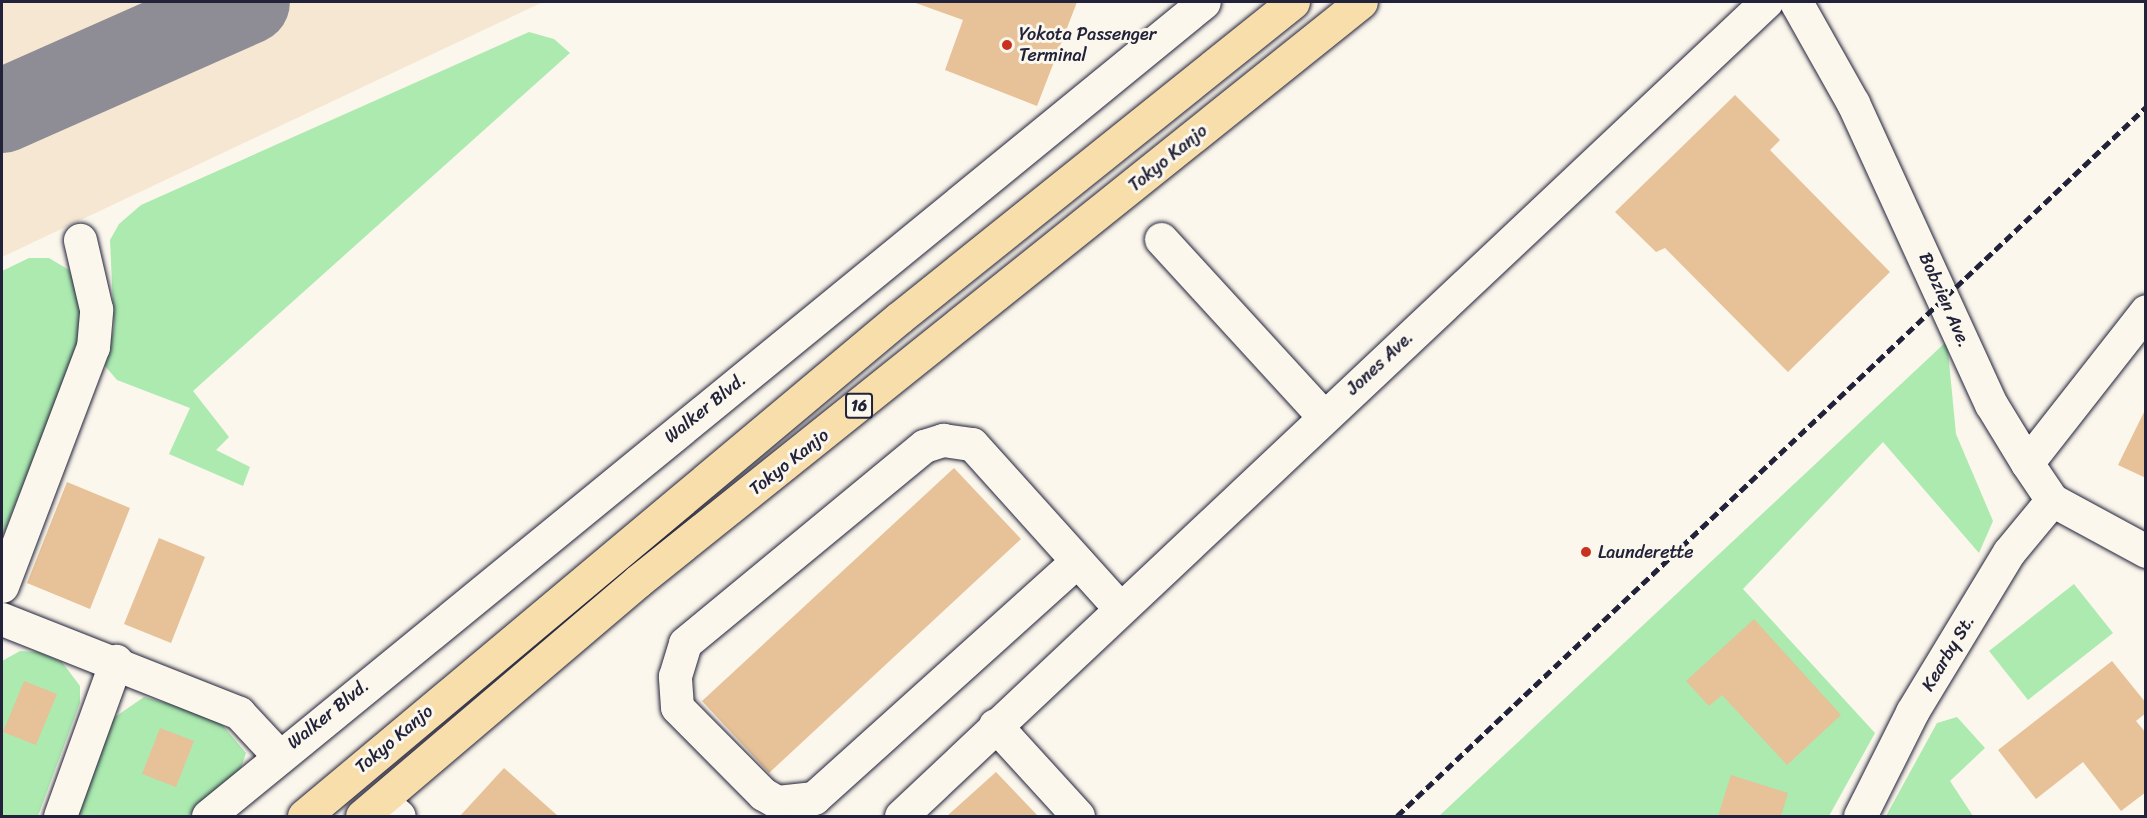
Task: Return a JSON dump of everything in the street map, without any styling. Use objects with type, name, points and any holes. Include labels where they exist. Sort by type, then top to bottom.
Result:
[{"type":"highway","name":"Tokyo Kanjo","points":[[304,816],[890,326],[1293,2]]},
{"type":"highway","name":"Tokyo Kanjo","points":[[381,811],[638,581],[1361,2]]},
{"type":"lane","name":"Walker Blvd.","points":[[208,816],[278,754],[1204,2]]},
{"type":"lane","name":"Jones Ave.","points":[[901,816],[1119,607],[1766,2]]},
{"type":"lane","name":"Bobzien Ave.","points":[[1796,2],[1858,114],[1991,404],[2027,463],[2052,500],[2145,551]]},
{"type":"lane","points":[[1161,238],[1323,416]]},
{"type":"lane","points":[[2,586],[93,347],[96,309],[80,240]]},
{"type":"lane","points":[[2027,463],[2145,311]]},
{"type":"lane","points":[[1077,561],[814,798],[777,802],[763,794],[678,707],[675,676],[685,643],[924,446],[958,438],[972,444],[1119,607]]},
{"type":"lane","name":"Kearby St.","points":[[1860,816],[1912,712],[2009,552],[2052,500]]},
{"type":"lane","points":[[2,619],[117,662],[239,713],[278,754]]},
{"type":"lane","points":[[60,816],[117,662]]},
{"type":"lane","points":[[994,726],[1078,816]]},
{"type":"shaded area","points":[[2,2],[543,2],[2,257]]},
{"type":"green space","points":[[529,32],[554,39],[570,53],[193,391],[229,437],[216,450],[250,467],[243,486],[169,454],[190,408],[117,380],[105,366],[114,327],[110,240],[119,224],[141,205]]},
{"type":"green space","points":[[29,258],[49,258],[69,270],[85,308],[79,344],[2,538],[2,271]]},
{"type":"green space","points":[[1947,341],[1956,434],[1993,521],[1979,553],[1883,442],[1743,589],[1875,733],[1829,816],[1439,816]]},
{"type":"green space","points":[[2074,584],[2113,633],[2028,700],[1989,651]]},
{"type":"green space","points":[[20,651],[38,652],[62,662],[80,686],[80,703],[38,816],[2,816],[2,661]]},
{"type":"green space","points":[[144,697],[215,716],[246,753],[240,771],[188,816],[74,816],[112,719]]},
{"type":"green space","points":[[1957,717],[1985,748],[1950,781],[1973,816],[1886,816],[1937,723]]},
{"type":"building","name":"Yokota Passenger Terminal","points":[[913,2],[1077,2],[1037,106],[945,70],[963,20]]},
{"type":"building","points":[[1735,95],[1780,140],[1770,150],[1890,272],[1788,372],[1665,248],[1656,252],[1615,212]]},
{"type":"building","points":[[2146,408],[2146,478],[2118,465]]},
{"type":"building","points":[[954,468],[1021,539],[769,773],[702,701]]},
{"type":"building","points":[[67,482],[130,508],[90,609],[27,583]]},
{"type":"building","points":[[159,538],[205,557],[171,643],[124,624]]},
{"type":"building","points":[[1754,619],[1841,715],[1787,765],[1722,695],[1709,706],[1686,681]]},
{"type":"building","points":[[2112,661],[2146,703],[2146,713],[2136,721],[2146,733],[2146,792],[2121,811],[2083,762],[2036,799],[1998,750]]},
{"type":"building","points":[[24,681],[57,694],[36,745],[3,732]]},
{"type":"building","points":[[160,728],[194,741],[176,787],[142,774]]},
{"type":"building","points":[[504,768],[558,816],[460,816]]},
{"type":"building","points":[[996,772],[1038,816],[947,816]]},
{"type":"building","points":[[1731,775],[1788,793],[1781,816],[1718,816]]},
{"type":"taxiway","points":[[2,111],[248,2]]},
{"type":"railway","points":[[1397,816],[2146,107]]},
{"type":"place","name":"Yokota Passenger Terminal","points":[[1007,45]]},
{"type":"place","name":"Launderette","points":[[1586,552]]}]
